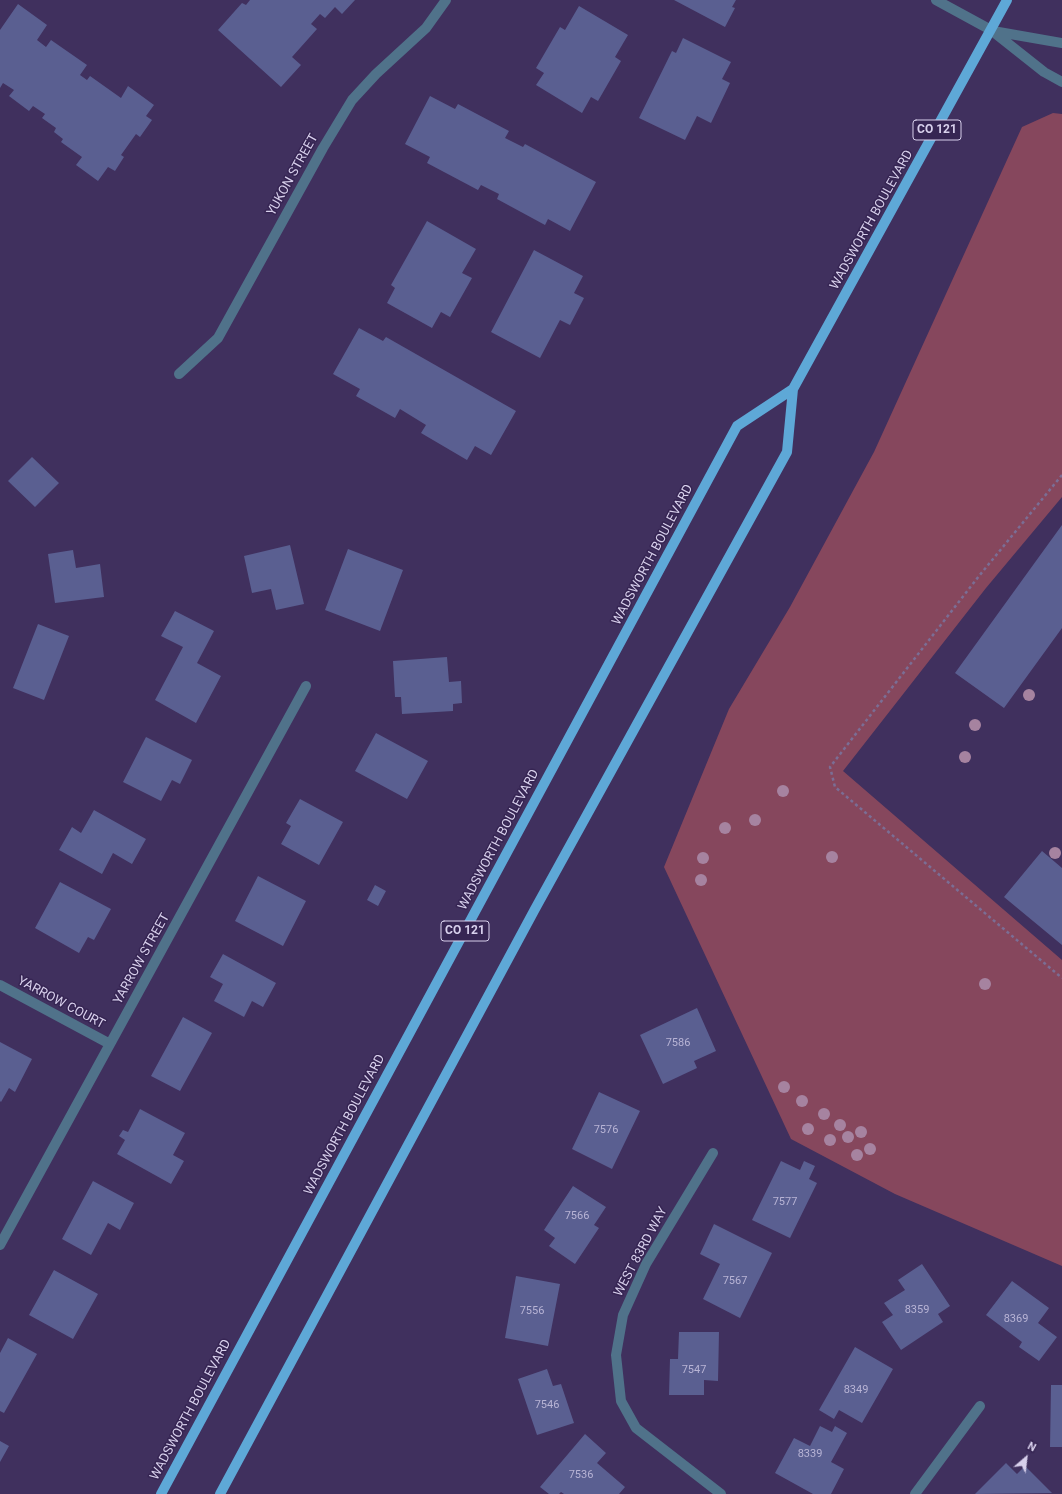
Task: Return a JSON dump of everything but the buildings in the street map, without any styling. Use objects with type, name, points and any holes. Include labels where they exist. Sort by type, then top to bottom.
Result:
[{"type":"main road","name":"WADSWORTH BOULEVARD","points":[[220,1494],[542,896],[787,452],[793,389],[1008,0]]},
{"type":"main road","name":"WADSWORTH BOULEVARD","points":[[161,1494],[737,426],[793,389]]},
{"type":"street","name":"YUKON STREET","points":[[179,374],[218,338],[322,148],[352,100],[376,74],[426,28],[446,0]]},
{"type":"street","points":[[936,0],[991,30],[1044,72],[1062,82]]},
{"type":"street","points":[[991,30],[1062,43]]},
{"type":"street","name":"YARROW STREET","points":[[0,1245],[306,686]]},
{"type":"street","name":"YARROW COURT","points":[[0,985],[110,1044]]},
{"type":"street","name":"WEST 83RD WAY","points":[[713,1153],[646,1264],[622,1315],[616,1355],[621,1401],[636,1428],[721,1494]]},
{"type":"street","points":[[915,1494],[980,1406]]},
{"type":"path","points":[[1062,475],[979,576],[830,767],[835,787],[1062,978]]},
{"type":"shaded area","points":[[1053,113],[1062,114],[1062,497],[986,588],[843,771],[1062,960],[1062,1266],[895,1194],[791,1139],[664,867],[729,709],[790,607],[874,452],[1022,127]]}]
